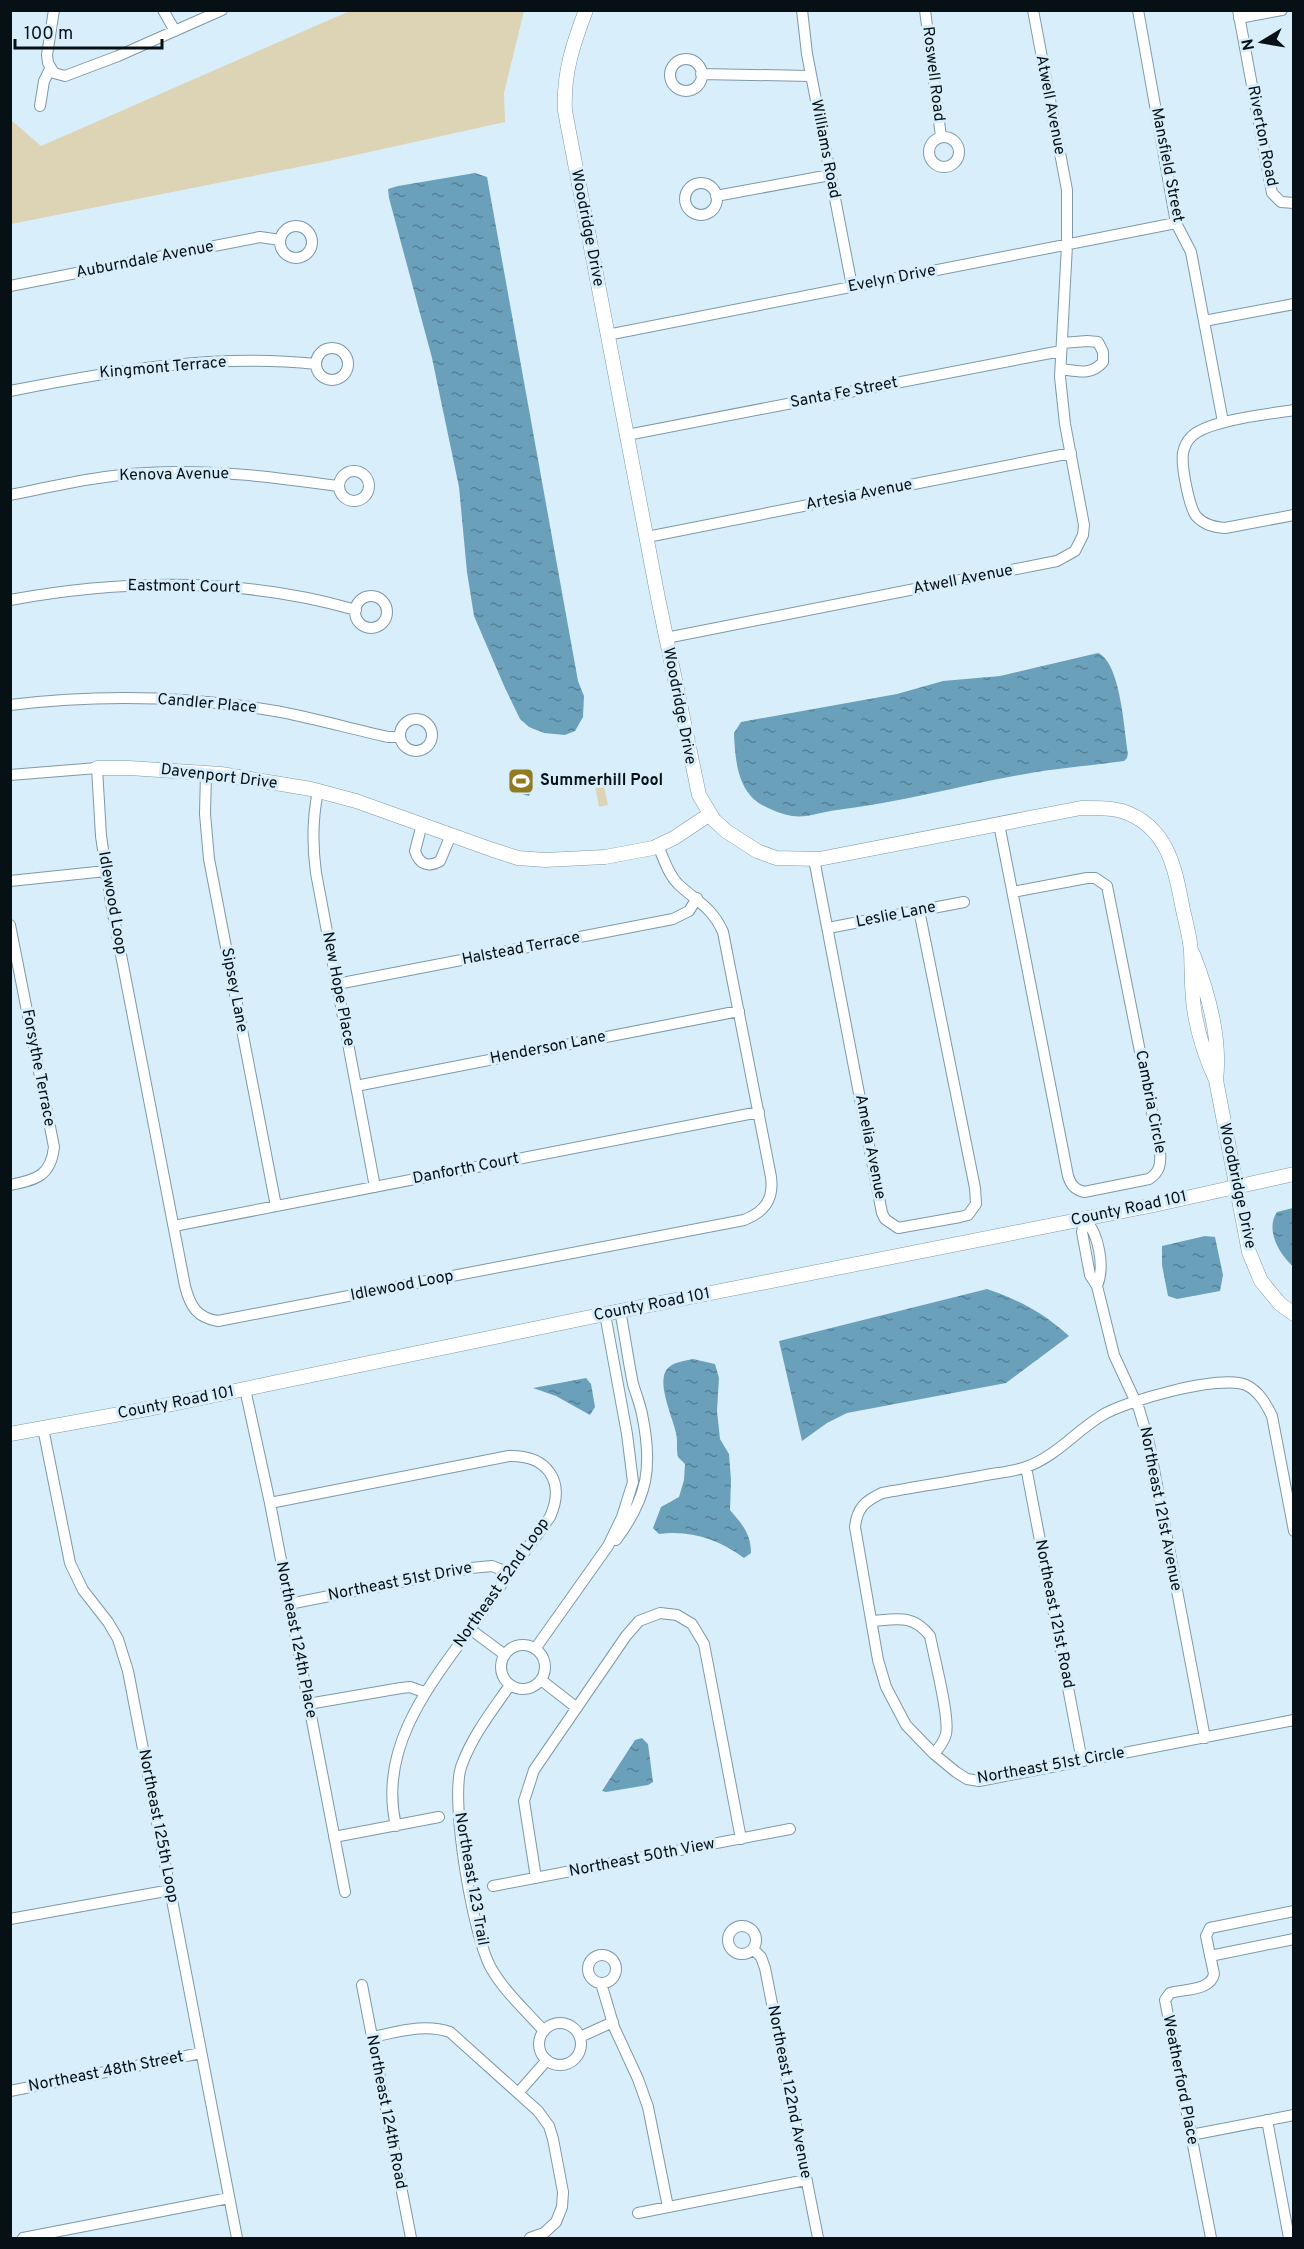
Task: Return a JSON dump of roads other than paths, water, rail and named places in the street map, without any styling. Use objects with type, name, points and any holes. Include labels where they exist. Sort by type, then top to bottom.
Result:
[{"type":"street","points":[[40,106],[44,81],[50,69],[47,55],[54,10]]},
{"type":"street","points":[[163,10],[175,31]]},
{"type":"street","points":[[50,69],[60,76],[72,75],[222,10]]},
{"type":"street","name":"Woodridge Drive","points":[[586,10],[570,54],[566,74],[565,111],[694,780],[699,795],[710,814],[726,831],[758,851],[776,858],[814,859],[1080,808],[1120,810],[1136,817],[1150,828],[1163,841],[1172,857],[1191,949]]},
{"type":"street","name":"Williams Road","points":[[802,10],[811,76],[852,286]]},
{"type":"street","name":"Roswell Road","points":[[925,10],[941,137]]},
{"type":"street","name":"Atwell Avenue","points":[[666,638],[1057,561],[1068,557],[1080,544],[1084,525],[1061,400],[1067,245],[1066,190],[1033,10]]},
{"type":"street","name":"Mansfield Street","points":[[1137,10],[1176,223],[1191,252],[1223,422]]},
{"type":"street","name":"Riverton Road","points":[[1282,10],[1239,14],[1272,193],[1281,201],[1293,202]]},
{"type":"street","points":[[701,74],[811,76]]},
{"type":"street","points":[[716,196],[830,175]]},
{"type":"street","name":"Evelyn Drive","points":[[607,335],[1176,223]]},
{"type":"street","name":"Auburndale Avenue","points":[[10,286],[260,237],[280,240]]},
{"type":"street","points":[[1204,321],[1293,304]]},
{"type":"street","points":[[1061,369],[1097,370],[1103,362],[1103,352],[1098,342],[1087,341],[1062,347]]},
{"type":"street","name":"Santa Fe Street","points":[[627,435],[1062,347]]},
{"type":"street","name":"Kingmont Terrace","points":[[10,391],[100,373],[175,364],[275,361],[316,364]]},
{"type":"street","points":[[1293,410],[1223,422],[1200,430],[1192,436],[1183,453],[1191,507],[1197,517],[1215,528],[1293,516]]},
{"type":"street","name":"Artesia Avenue","points":[[646,537],[1071,453]]},
{"type":"street","name":"Kenova Avenue","points":[[10,495],[91,480],[146,473],[217,472],[338,486]]},
{"type":"street","name":"Eastmont Court","points":[[10,600],[95,587],[178,583],[293,595],[356,610]]},
{"type":"street","name":"Candler Place","points":[[10,705],[93,698],[201,701],[280,712],[388,737],[400,737]]},
{"type":"street","name":"Davenport Drive","points":[[10,775],[97,768],[129,768],[206,773],[263,781],[356,801],[518,858],[545,860],[605,857],[658,846],[710,814]]},
{"type":"street","name":"Idlewood Loop","points":[[97,768],[99,813],[106,871],[189,1302],[202,1316],[218,1321],[744,1220],[762,1210],[768,1203],[772,1187],[723,932],[713,914],[678,884],[670,873],[658,846]]},
{"type":"street","name":"Sipsey Lane","points":[[206,773],[205,814],[209,859],[276,1206]]},
{"type":"street","name":"New Hope Place","points":[[318,791],[312,823],[312,845],[375,1187]]},
{"type":"street","points":[[422,824],[414,851],[421,863],[428,865],[440,861],[451,835]]},
{"type":"street","name":"Cambria Circle","points":[[999,824],[1071,1184],[1077,1190],[1084,1192],[1149,1179],[1156,1175],[1161,1161],[1107,886],[1095,878],[1087,878],[1013,892]]},
{"type":"street","name":"Amelia Avenue","points":[[814,859],[885,1219],[892,1225],[904,1228],[968,1215],[976,1204],[975,1188],[919,910]]},
{"type":"street","points":[[10,881],[106,871]]},
{"type":"street","name":"Halstead Terrace","points":[[337,984],[673,919],[689,911],[697,898]]},
{"type":"street","name":"Leslie Lane","points":[[828,928],[964,902]]},
{"type":"street","name":"Forsythe Terrace","points":[[10,925],[54,1147],[53,1157],[44,1172],[29,1181],[10,1185]]},
{"type":"street","name":"Woodbridge Drive","points":[[1191,949],[1190,973],[1195,1015],[1206,1059],[1216,1080],[1249,1252],[1261,1281],[1280,1304],[1293,1314]]},
{"type":"street","name":"Henderson Lane","points":[[356,1086],[739,1011]]},
{"type":"street","name":"Danforth Court","points":[[174,1226],[759,1112]]},
{"type":"street","name":"County Road 101","points":[[10,1434],[245,1389],[605,1314],[1085,1219],[1293,1174]]},
{"type":"street","name":"Northeast 121st Avenue","points":[[1085,1219],[1093,1228],[1102,1275],[1097,1286],[1114,1355],[1136,1401],[1149,1443],[1205,1738]]},
{"type":"street","points":[[608,1546],[614,1543],[639,1504],[646,1484],[648,1454],[642,1412],[634,1385],[620,1311]]},
{"type":"street","points":[[535,1649],[608,1546],[622,1517],[633,1482],[627,1434],[605,1314]]},
{"type":"street","name":"Northeast 51st Circle","points":[[1293,1531],[1272,1416],[1265,1402],[1255,1390],[1245,1384],[1229,1382],[1185,1389],[1117,1407],[1100,1416],[1068,1443],[1026,1467],[882,1493],[863,1504],[856,1516],[855,1527],[878,1660],[886,1687],[906,1725],[934,1754],[967,1779],[979,1781],[1293,1720]]},
{"type":"street","name":"Northeast 124th Place","points":[[245,1389],[270,1503],[345,1892]]},
{"type":"street","name":"Northeast 125th Loop","points":[[43,1428],[70,1563],[83,1590],[113,1631],[124,1657],[237,2238]]},
{"type":"street","name":"Northeast 52nd Loop","points":[[270,1503],[509,1456],[531,1458],[548,1470],[554,1480],[555,1506],[550,1516],[424,1692],[406,1727],[397,1759],[392,1803],[396,1826]]},
{"type":"street","name":"Northeast 121st Road","points":[[1026,1467],[1082,1761]]},
{"type":"street","name":"Northeast 51st Drive","points":[[289,1604],[471,1568],[492,1566],[510,1573]]},
{"type":"street","points":[[536,1878],[524,1800],[534,1770],[639,1621],[660,1613],[676,1615],[692,1624],[704,1644],[741,1839]]},
{"type":"street","points":[[872,1621],[910,1619],[922,1625],[930,1636],[946,1715],[947,1733],[942,1745],[934,1754]]},
{"type":"street","points":[[470,1629],[505,1655]]},
{"type":"street","points":[[522,1645],[535,1649],[544,1660],[545,1667],[541,1680],[530,1688],[516,1688],[510,1685],[505,1680],[501,1667],[505,1655],[522,1645]]},
{"type":"street","points":[[541,1680],[577,1708]]},
{"type":"street","name":"Northeast 123 Trail","points":[[510,1685],[480,1728],[461,1769],[457,1798],[459,1831],[482,1947],[491,1968],[512,1997],[544,2031]]},
{"type":"street","points":[[308,1704],[400,1688],[410,1687],[424,1692]]},
{"type":"street","points":[[334,1837],[439,1817]]},
{"type":"street","name":"Northeast 50th View","points":[[493,1886],[790,1829]]},
{"type":"street","points":[[10,1919],[171,1890]]},
{"type":"street","points":[[1293,1911],[1212,1927],[1206,1934],[1210,1956],[1293,1940]]},
{"type":"street","name":"Northeast 122nd Avenue","points":[[753,1949],[765,1968],[818,2238]]},
{"type":"street","name":"Weatherford Place","points":[[1210,1956],[1214,1977],[1210,1984],[1172,1992],[1165,2000],[1211,2238]]},
{"type":"street","points":[[602,1983],[613,2022],[648,2107],[668,2207]]},
{"type":"street","name":"Northeast 124th Road","points":[[362,1985],[411,2238]]},
{"type":"street","points":[[580,2037],[613,2022]]},
{"type":"street","points":[[560,2023],[572,2027],[580,2037],[581,2049],[570,2063],[558,2065],[547,2060],[540,2049],[539,2043],[548,2026],[560,2023]]},
{"type":"street","points":[[372,2037],[425,2027],[437,2027],[450,2032],[538,2111],[549,2126],[563,2192],[562,2207],[556,2222],[544,2233],[530,2238]]},
{"type":"street","name":"Northeast 48th Street","points":[[10,2091],[201,2054]]},
{"type":"street","points":[[518,2093],[547,2060]]},
{"type":"street","points":[[1191,2135],[1293,2115]]},
{"type":"street","points":[[1267,2120],[1289,2238]]},
{"type":"street","points":[[638,2213],[806,2180]]},
{"type":"street","points":[[23,2238],[229,2198]]},
{"type":"water","points":[[475,173],[487,177],[578,681],[584,696],[583,717],[575,731],[565,735],[544,733],[529,727],[520,719],[474,616],[467,572],[459,487],[432,358],[389,198],[388,189],[398,186]]},
{"type":"water","points":[[1098,653],[1106,659],[1117,683],[1128,753],[1124,761],[997,779],[809,816],[788,815],[762,805],[754,799],[742,783],[735,753],[734,733],[741,722],[897,694],[943,681],[1000,676]]},
{"type":"water","name":"Summerhill Pool","points":[[512,771],[534,776],[529,796],[519,793],[520,788],[508,785]]},
{"type":"water","points":[[1294,1208],[1293,1266],[1275,1241],[1272,1226],[1277,1212]]},
{"type":"water","points":[[1205,1236],[1215,1237],[1223,1275],[1220,1291],[1177,1299],[1168,1296],[1162,1265],[1162,1246]]},
{"type":"water","points":[[987,1289],[1031,1308],[1069,1336],[1006,1383],[847,1413],[827,1423],[802,1441],[779,1341]]},
{"type":"water","points":[[693,1359],[715,1364],[719,1378],[717,1411],[720,1439],[729,1454],[730,1510],[745,1530],[751,1546],[751,1553],[744,1558],[704,1537],[682,1533],[659,1534],[653,1528],[661,1507],[679,1497],[684,1480],[685,1464],[678,1457],[676,1433],[664,1391],[664,1375],[672,1365]]},
{"type":"water","points":[[586,1378],[591,1384],[595,1407],[590,1415],[556,1396],[533,1388]]},
{"type":"water","points":[[642,1738],[648,1744],[653,1782],[648,1785],[602,1791],[635,1740]]},
{"type":"place","name":"Summerhill Pool","points":[[521,781]]}]
